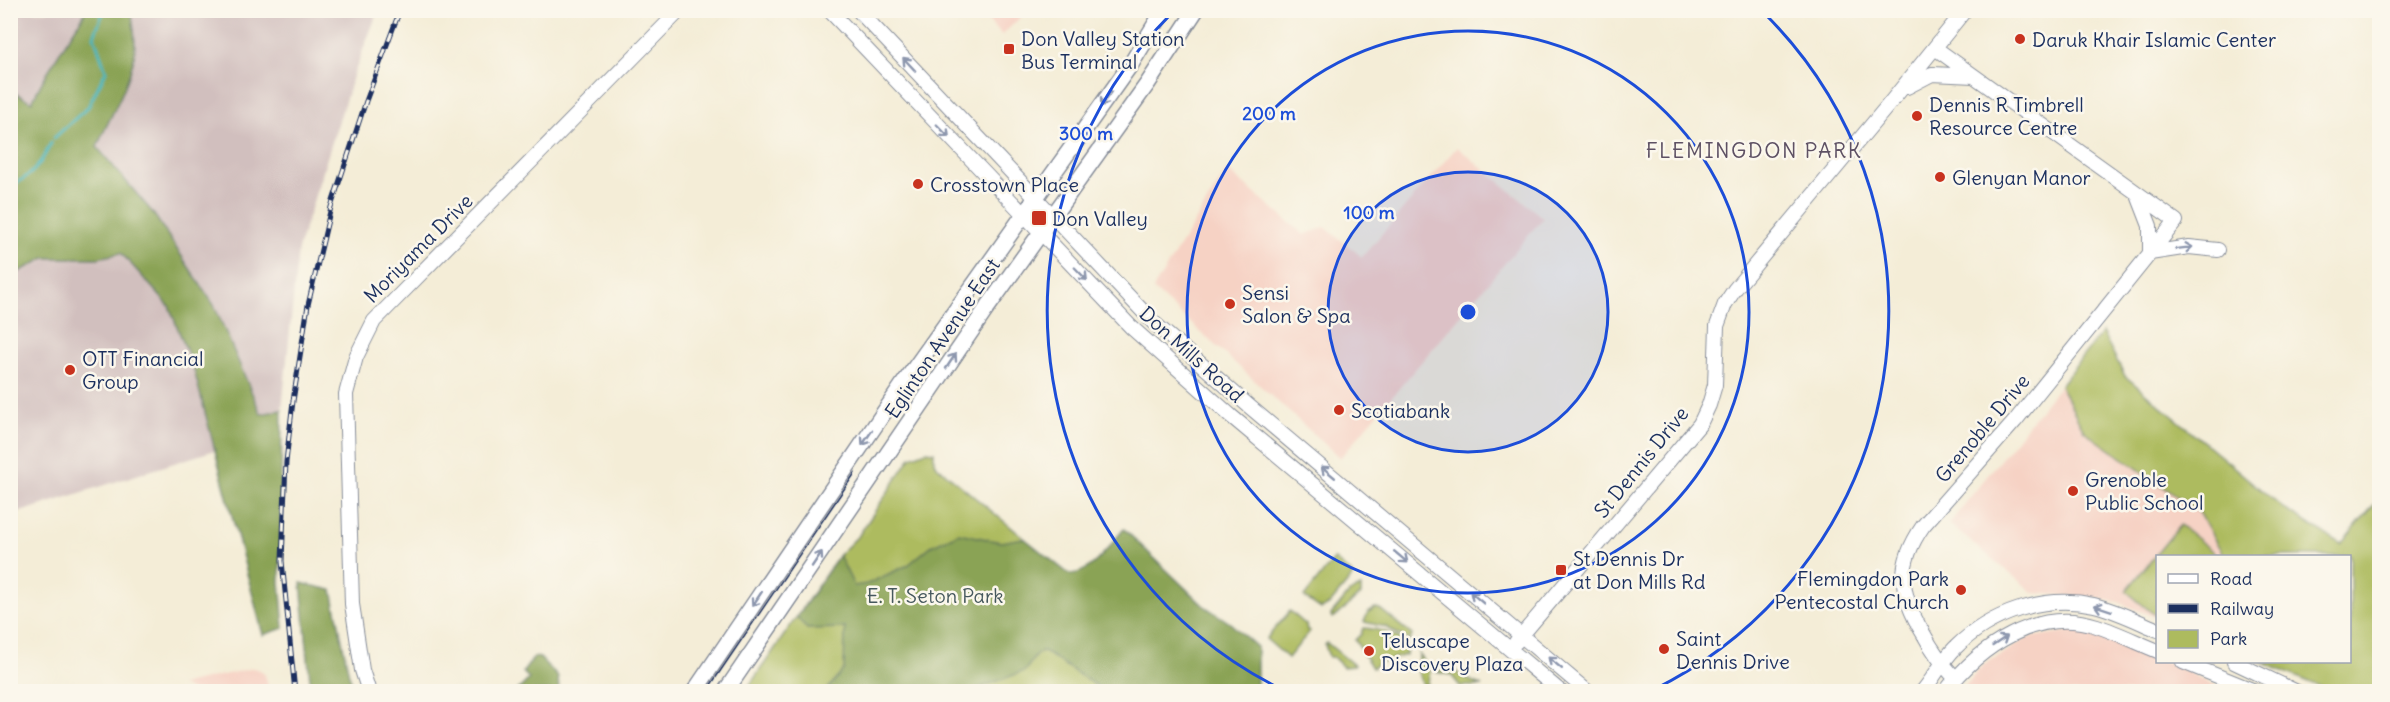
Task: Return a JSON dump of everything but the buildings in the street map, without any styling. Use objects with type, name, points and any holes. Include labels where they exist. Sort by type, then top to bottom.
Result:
[{"type":"main road","name":"Eglinton Avenue East","points":[[694,692],[904,383],[1131,64],[1164,10]]},
{"type":"main road","name":"Eglinton Avenue East","points":[[725,692],[1040,232],[1148,83],[1196,10]]},
{"type":"street","name":"Moriyama Drive","points":[[369,692],[362,670],[352,604],[346,394],[356,357],[375,321],[680,10]]},
{"type":"street","name":"Don Mills Road","points":[[829,10],[1131,327],[1231,416],[1561,692]]},
{"type":"street","name":"Don Mills Road","points":[[858,10],[1154,322],[1588,692]]},
{"type":"street","name":"St Dennis Drive","points":[[1510,648],[1700,424],[1713,392],[1717,326],[1730,296],[1965,10]]},
{"type":"street","points":[[1935,48],[2137,194],[2150,225],[2150,253],[2189,246],[2218,250]]},
{"type":"street","points":[[1890,103],[1907,87],[1926,76],[1942,73],[1976,76]]},
{"type":"street","name":"Grenoble Drive","points":[[1955,678],[1942,664],[1906,604],[1905,565],[1911,546],[1923,526],[2015,421],[2176,221],[2137,194]]},
{"type":"street","points":[[1922,692],[1959,644],[1983,627],[2014,611],[2045,603],[2094,605],[2156,630]]},
{"type":"street","points":[[1945,692],[1955,678],[1993,646],[2014,633],[2039,624],[2054,622],[2097,626],[2156,651]]},
{"type":"street","points":[[2185,663],[2257,692]]},
{"type":"street","points":[[2236,663],[2297,692]]},
{"type":"shaded area","points":[[10,11],[378,11],[353,76],[298,249],[282,410],[261,414],[214,305],[153,213],[100,149],[11,91]]},
{"type":"shaded area","points":[[979,11],[1027,11],[1002,35]]},
{"type":"shaded area","points":[[1457,147],[1543,218],[1340,458],[1153,289],[1227,170],[1304,235],[1325,227],[1362,257]]},
{"type":"shaded area","points":[[121,253],[169,306],[194,370],[215,450],[11,515],[11,276],[45,258],[98,258]]},
{"type":"shaded area","name":"Grenoble Public School","points":[[2060,385],[2084,431],[2199,512],[2223,555],[2156,555],[2156,618],[2118,602],[2034,593],[1949,524]]},
{"type":"shaded area","points":[[2081,629],[2156,657],[2156,663],[2169,663],[2218,687],[2214,692],[1960,692],[1982,666],[2028,638]]},
{"type":"shaded area","points":[[253,668],[265,675],[270,691],[194,691],[180,685]]},
{"type":"green space","points":[[86,11],[131,11],[134,34],[135,51],[131,69],[97,147],[153,213],[214,305],[261,414],[282,410],[280,582],[284,628],[263,635],[194,370],[169,306],[121,253],[98,258],[45,258],[11,276],[10,146],[16,138],[11,132],[11,91],[32,102],[50,67]]},
{"type":"green space","points":[[2102,332],[2125,376],[2284,509],[2341,544],[2379,499],[2379,691],[2331,691],[2263,663],[2351,663],[2351,555],[2223,555],[2199,512],[2084,431],[2060,385]]},
{"type":"green space","name":"E. T. Seton Park","points":[[926,451],[934,452],[934,461],[937,466],[1024,538],[1021,539],[1081,587],[1254,692],[745,692],[839,555],[859,535],[911,457]]},
{"type":"green space","points":[[2180,525],[2216,554],[2156,555],[2156,616],[2126,591]]},
{"type":"green space","name":"E. T. Seton Park","points":[[1124,529],[1203,605],[1230,623],[1257,647],[1257,691],[1104,691],[1043,651],[1036,655],[1025,671],[971,691],[826,691],[844,669],[845,628],[807,629],[797,617],[839,555],[854,586],[867,584],[908,565],[931,546],[959,533],[1001,542],[1024,538],[1069,574],[1085,570],[1093,564]]},
{"type":"green space","points":[[1334,559],[1352,574],[1352,577],[1329,605],[1321,609],[1304,597]]},
{"type":"green space","points":[[301,583],[332,590],[349,675],[355,691],[311,691]]},
{"type":"green space","points":[[1361,587],[1361,595],[1340,614],[1332,618],[1331,615],[1350,592]]},
{"type":"green space","points":[[1375,608],[1380,609],[1412,635],[1410,641],[1386,627],[1364,622],[1368,612]]},
{"type":"green space","points":[[1290,611],[1310,631],[1288,658],[1266,639]]},
{"type":"green space","points":[[1363,628],[1386,632],[1407,643],[1406,655],[1379,663],[1372,668],[1355,640]]},
{"type":"green space","points":[[1327,643],[1354,666],[1343,667],[1333,657],[1329,657],[1325,645]]},
{"type":"green space","points":[[1419,654],[1430,672],[1427,686],[1423,685],[1418,672]]},
{"type":"green space","points":[[534,657],[540,658],[558,677],[559,691],[517,691],[529,679],[523,672]]},
{"type":"green space","points":[[1450,666],[1461,676],[1482,686],[1460,686],[1451,675],[1436,672]]},
{"type":"waterway","points":[[54,138],[88,107],[106,71],[94,36],[104,10]]},
{"type":"waterway","points":[[10,186],[25,178],[35,169],[51,143]]},
{"type":"tram line","points":[[706,692],[855,473]]},
{"type":"railway","points":[[295,692],[282,561],[286,462],[293,401],[308,305],[331,207],[366,101],[400,10]]},
{"type":"place","name":"Daruk Khair Islamic Center","points":[[2020,39]]},
{"type":"place","name":"Don Valley Station Bus Terminal","points":[[1009,49]]},
{"type":"place","name":"Dennis R Timbrell Resource Centre","points":[[1917,116]]},
{"type":"place","name":"Glenyan Manor","points":[[1940,177]]},
{"type":"place","name":"Crosstown Place","points":[[918,184]]},
{"type":"place","name":"Don Valley","points":[[1039,218]]},
{"type":"place","name":"Sensi Salon & Spa","points":[[1230,304]]},
{"type":"place","name":"OTT Financial Group","points":[[70,370]]},
{"type":"place","name":"Scotiabank","points":[[1339,410]]},
{"type":"place","name":"Grenoble Public School","points":[[2073,491]]},
{"type":"place","name":"St Dennis Dr at Don Mills Rd","points":[[1561,570]]},
{"type":"place","name":"Flemingdon Park Pentecostal Church","points":[[1961,590]]},
{"type":"place","name":"Saint Dennis Drive","points":[[1664,649]]},
{"type":"place","name":"Teluscape Discovery Plaza","points":[[1369,651]]},
{"type":"district","name":"FLEMINGDON PARK","points":[[1754,150]]}]
